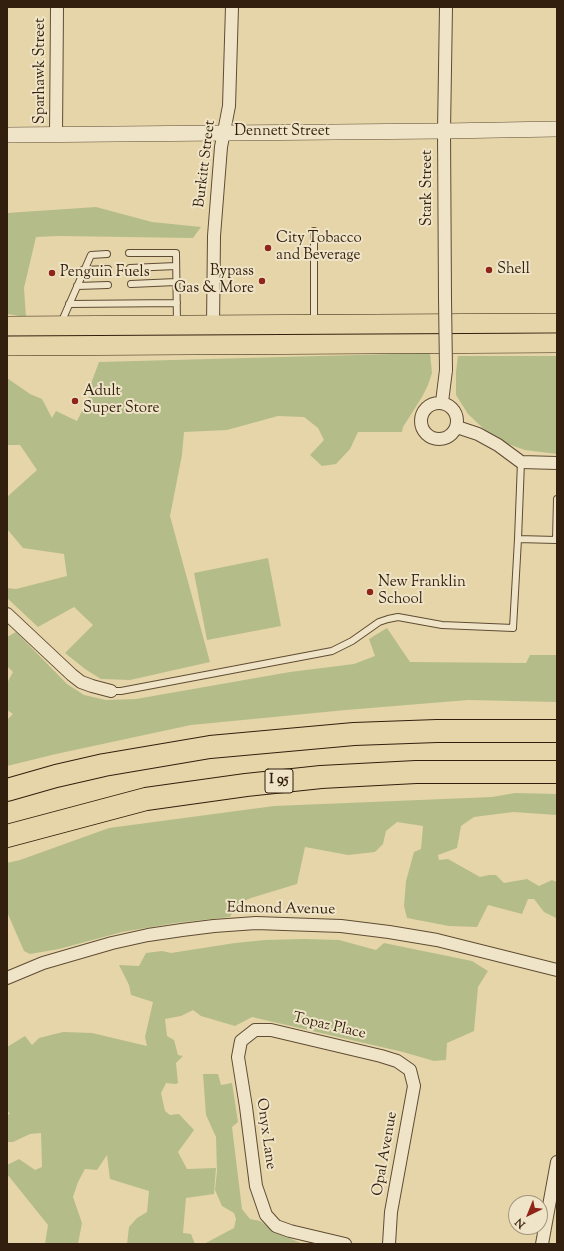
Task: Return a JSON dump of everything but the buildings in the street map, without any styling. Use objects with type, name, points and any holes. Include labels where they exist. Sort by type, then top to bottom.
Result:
[{"type":"highway","points":[[7,790],[56,776],[104,765],[210,747],[354,734],[437,731],[557,731]]},
{"type":"highway","name":"I 95","points":[[7,836],[146,800],[246,785],[321,777],[416,772],[557,772]]},
{"type":"main road","points":[[7,326],[557,323]]},
{"type":"main road","points":[[7,346],[557,343]]},
{"type":"street","name":"Sparhawk Street","points":[[56,135],[57,7]]},
{"type":"street","name":"Burkitt Street","points":[[213,325],[214,236],[217,179],[221,147],[229,106],[232,7]]},
{"type":"street","name":"Stark Street","points":[[442,402],[446,370],[444,131],[446,7]]},
{"type":"street","name":"Dennett Street","points":[[7,135],[444,131],[557,128]]},
{"type":"street","points":[[442,402],[449,405],[456,414],[458,421],[457,427],[450,436],[443,439],[436,439],[430,437],[425,432],[421,422],[424,411],[432,404],[442,402]]},
{"type":"street","points":[[457,427],[478,434],[498,445],[521,462],[557,463]]},
{"type":"street","points":[[7,614],[81,682],[110,691]]},
{"type":"street","name":"Edmond Avenue","points":[[7,978],[43,963],[112,943],[148,935],[214,926],[256,923],[341,926],[389,932],[437,940],[557,970]]},
{"type":"street","name":"Topaz Place","points":[[241,1041],[255,1030],[271,1030],[397,1060],[410,1070]]},
{"type":"street","name":"Onyx Lane","points":[[241,1041],[238,1057],[256,1186],[266,1215],[276,1226],[290,1231],[345,1244]]},
{"type":"street","name":"Opal Avenue","points":[[389,1244],[391,1212],[414,1086],[410,1070]]},
{"type":"street","points":[[542,1244],[557,1162]]},
{"type":"lane","points":[[314,231],[314,325]]},
{"type":"lane","points":[[130,253],[176,252],[177,324]]},
{"type":"lane","points":[[59,326],[91,255],[107,254]]},
{"type":"lane","points":[[130,268],[176,266]]},
{"type":"lane","points":[[84,270],[108,269]]},
{"type":"lane","points":[[131,284],[176,282]]},
{"type":"lane","points":[[77,286],[108,285]]},
{"type":"lane","points":[[69,304],[177,303]]},
{"type":"lane","points":[[110,691],[121,691],[332,651],[352,641],[380,622],[388,619],[398,618],[442,625],[513,628],[521,462]]},
{"type":"lane","points":[[518,539],[556,540],[557,499]]},
{"type":"green space","points":[[96,207],[152,222],[201,227],[193,238],[36,237],[24,288],[26,317],[7,314],[7,213]]},
{"type":"green space","points":[[430,353],[432,373],[428,385],[403,427],[402,432],[358,432],[350,449],[336,464],[322,466],[310,455],[324,440],[318,428],[304,417],[278,416],[227,430],[184,432],[182,455],[170,516],[210,662],[130,680],[101,679],[85,669],[65,653],[93,625],[74,607],[38,627],[7,598],[7,588],[16,589],[67,576],[64,554],[23,548],[7,529],[7,497],[37,470],[20,445],[7,445],[7,378],[30,394],[42,399],[52,418],[56,411],[77,421],[92,391],[89,389],[99,362]]},
{"type":"green space","points":[[458,356],[557,356],[557,454],[525,450],[505,443],[488,433],[468,414],[456,395]]},
{"type":"green space","points":[[268,558],[281,626],[207,640],[194,573]]},
{"type":"green space","points":[[387,628],[410,662],[526,663],[530,655],[557,655],[557,702],[468,700],[191,725],[7,766],[7,720],[13,714],[7,710],[7,683],[13,672],[7,666],[7,637],[16,632],[67,684],[84,695],[106,700],[136,699],[290,672],[354,664],[375,656],[369,639]]},
{"type":"green space","points":[[515,793],[557,794],[557,815],[513,812],[474,817],[461,826],[457,848],[438,855],[439,860],[448,859],[480,877],[496,875],[504,883],[527,879],[539,886],[552,880],[557,882],[556,918],[544,912],[534,899],[528,899],[522,914],[488,905],[477,927],[449,926],[407,918],[404,906],[406,881],[414,852],[421,849],[423,826],[397,822],[386,831],[383,844],[375,852],[348,855],[305,847],[297,884],[251,898],[237,904],[230,917],[175,923],[122,932],[59,949],[30,954],[24,951],[7,912],[7,863],[20,860],[109,828],[274,806],[492,797]]},
{"type":"green space","points":[[265,940],[339,940],[376,950],[384,943],[472,961],[488,971],[478,987],[474,1031],[447,1043],[446,1060],[434,1061],[403,1052],[252,1017],[235,1026],[201,1016],[193,1010],[181,1016],[165,1019],[167,1036],[174,1040],[178,1055],[183,1056],[176,1063],[178,1083],[166,1083],[161,1093],[165,1111],[170,1115],[179,1114],[194,1130],[178,1152],[187,1169],[216,1168],[214,1194],[186,1198],[183,1233],[191,1234],[195,1244],[127,1244],[129,1227],[137,1218],[147,1212],[149,1191],[110,1179],[107,1155],[97,1170],[85,1169],[78,1182],[73,1197],[82,1223],[78,1244],[45,1244],[48,1225],[7,1174],[7,1165],[19,1159],[35,1170],[42,1167],[41,1133],[30,1134],[13,1142],[7,1142],[7,1115],[10,1114],[7,1110],[7,1047],[25,1036],[32,1045],[39,1038],[63,1032],[92,1033],[147,1046],[145,1037],[153,1002],[131,995],[129,985],[119,965],[139,966],[146,953],[162,951],[171,953]]},
{"type":"green space","points":[[203,1074],[218,1074],[221,1085],[232,1083],[238,1122],[232,1127],[242,1209],[250,1219],[260,1221],[275,1232],[303,1244],[204,1244],[234,1228],[236,1219],[234,1213],[222,1206],[215,1190],[217,1171],[216,1137],[206,1115]]},
{"type":"place","name":"City Tobacco and Beverage","points":[[268,248]]},
{"type":"place","name":"Shell","points":[[489,270]]},
{"type":"place","name":"Penguin Fuels","points":[[52,273]]},
{"type":"place","name":"Bypass Gas & More","points":[[262,281]]},
{"type":"place","name":"Adult Super Store","points":[[75,401]]},
{"type":"place","name":"New Franklin School","points":[[370,592]]}]
